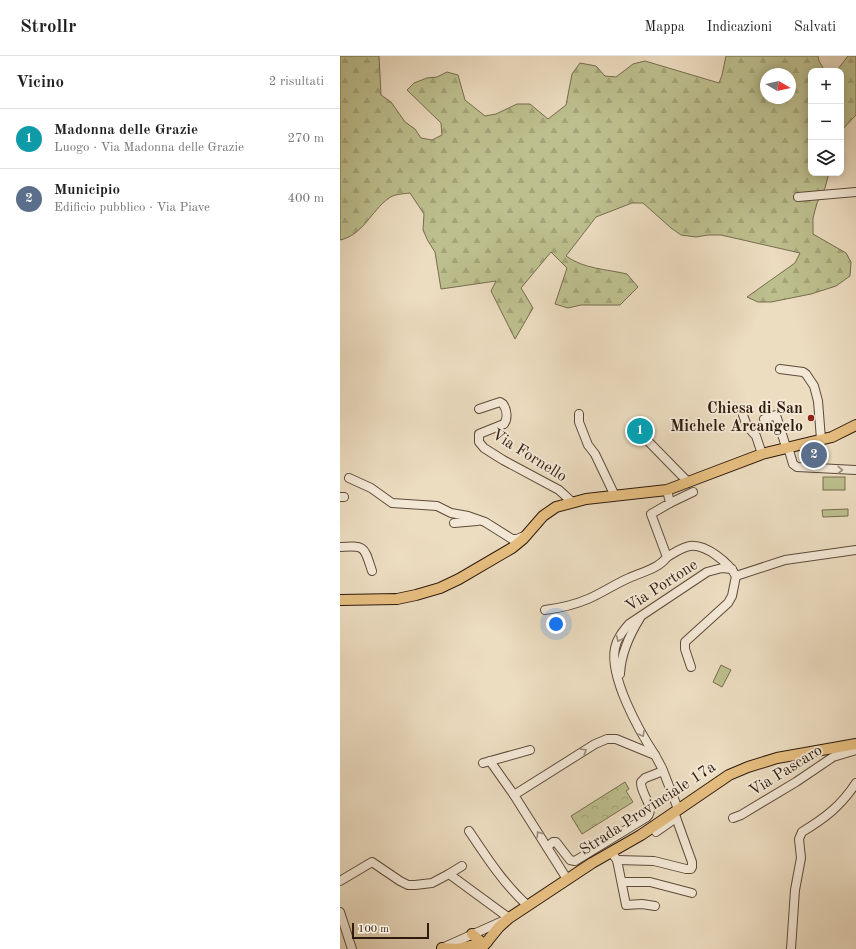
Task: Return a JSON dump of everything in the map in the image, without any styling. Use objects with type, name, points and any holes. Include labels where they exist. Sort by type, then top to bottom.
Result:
[{"type":"main road","points":[[340,600],[396,599],[440,588],[459,580],[510,550],[528,534],[549,510],[572,502],[667,490],[762,454],[838,434],[856,425]]},
{"type":"main road","name":"Strada Provinciale 17a","points":[[482,946],[509,918],[567,879],[614,856],[641,835],[675,815],[726,777],[748,766],[777,758],[856,744]]},
{"type":"main road","points":[[440,948],[457,949],[482,946],[479,939],[472,934]]},
{"type":"street","points":[[798,197],[856,192]]},
{"type":"street","points":[[780,370],[803,372],[814,386],[818,401],[821,439]]},
{"type":"street","name":"Via Fornello","points":[[478,409],[500,402],[506,410],[506,419],[504,424],[478,434],[478,439],[482,446],[503,460],[559,490],[572,502]]},
{"type":"street","points":[[764,419],[775,413],[793,464],[797,467],[856,470]]},
{"type":"street","points":[[579,414],[579,422],[588,445],[595,455],[615,496]]},
{"type":"street","points":[[743,414],[747,426],[756,436],[762,454]]},
{"type":"street","points":[[644,437],[688,482]]},
{"type":"street","points":[[349,478],[373,489],[392,502],[434,505],[452,514],[468,516],[485,522],[512,539],[517,539],[528,534]]},
{"type":"street","points":[[667,490],[670,503]]},
{"type":"street","points":[[667,557],[651,514],[692,492]]},
{"type":"street","points":[[454,523],[473,521],[485,522]]},
{"type":"street","points":[[340,547],[356,546],[363,549],[372,570]]},
{"type":"street","points":[[545,610],[568,606],[587,600],[624,580],[657,566],[667,557],[686,547],[697,546],[726,562],[734,572],[732,596],[728,603],[685,642],[685,649],[691,667]]},
{"type":"street","name":"Via Portone","points":[[614,856],[654,861],[686,869],[690,869],[693,865],[675,815],[663,771],[631,712],[616,671],[615,648],[621,633],[629,624],[707,572],[722,568],[734,572],[784,560],[818,554],[856,550]]},
{"type":"street","points":[[514,795],[595,744],[605,740],[616,739],[655,755]]},
{"type":"street","points":[[530,750],[487,762],[514,795],[567,879]]},
{"type":"street","name":"Via Pascaro","points":[[733,818],[741,815],[796,782],[834,757],[856,750]]},
{"type":"street","points":[[547,847],[553,842],[556,843],[568,859],[575,861],[647,817],[650,814],[650,809],[641,786],[641,782],[644,778],[663,771]]},
{"type":"street","points":[[791,949],[795,890],[801,858],[799,841],[800,835],[802,832],[824,819],[832,812],[856,783]]},
{"type":"street","points":[[656,832],[675,815]]},
{"type":"street","points":[[469,831],[511,890],[527,906]]},
{"type":"street","points":[[614,856],[622,882],[626,905],[642,904],[655,906]]},
{"type":"street","points":[[340,881],[372,862],[408,885],[432,883],[462,866]]},
{"type":"street","points":[[449,874],[509,918]]},
{"type":"street","points":[[622,882],[650,882],[692,894]]},
{"type":"street","points":[[340,912],[352,949]]},
{"type":"street","points":[[440,948],[509,918]]},
{"type":"green space","points":[[340,56],[379,56],[381,95],[391,102],[405,122],[415,129],[421,138],[432,140],[442,135],[441,123],[407,90],[414,83],[427,78],[437,77],[447,72],[458,75],[465,100],[485,116],[496,114],[517,104],[530,104],[548,119],[566,105],[572,74],[580,63],[596,66],[605,76],[616,77],[633,64],[645,61],[719,83],[726,56],[818,56],[823,68],[808,68],[808,176],[828,176],[825,188],[817,203],[813,218],[813,234],[846,253],[851,262],[850,276],[836,286],[811,294],[771,302],[758,302],[747,297],[795,263],[800,253],[721,235],[696,237],[681,235],[643,203],[632,203],[596,217],[566,256],[580,264],[627,274],[638,287],[620,305],[581,305],[568,308],[555,304],[567,268],[551,252],[521,288],[533,308],[515,339],[491,291],[496,281],[441,289],[435,252],[423,230],[424,214],[410,193],[396,195],[389,198],[361,228],[348,237],[340,240]]},
{"type":"green space","points":[[848,56],[856,56],[856,115],[844,128],[844,68],[839,68]]},
{"type":"green space","points":[[823,477],[845,477],[845,490],[823,490]]},
{"type":"green space","points":[[848,509],[848,516],[823,517],[822,510]]},
{"type":"green space","points":[[721,665],[731,670],[722,687],[713,682]]},
{"type":"green space","points":[[625,782],[629,789],[626,791],[633,802],[582,834],[571,816]]},
{"type":"place","name":"Chiesa di San Michele Arcangelo","points":[[811,418]]},
{"type":"place","name":"Madonna delle Grazie","points":[[640,431]]},
{"type":"place","name":"Municipio","points":[[814,455]]}]
